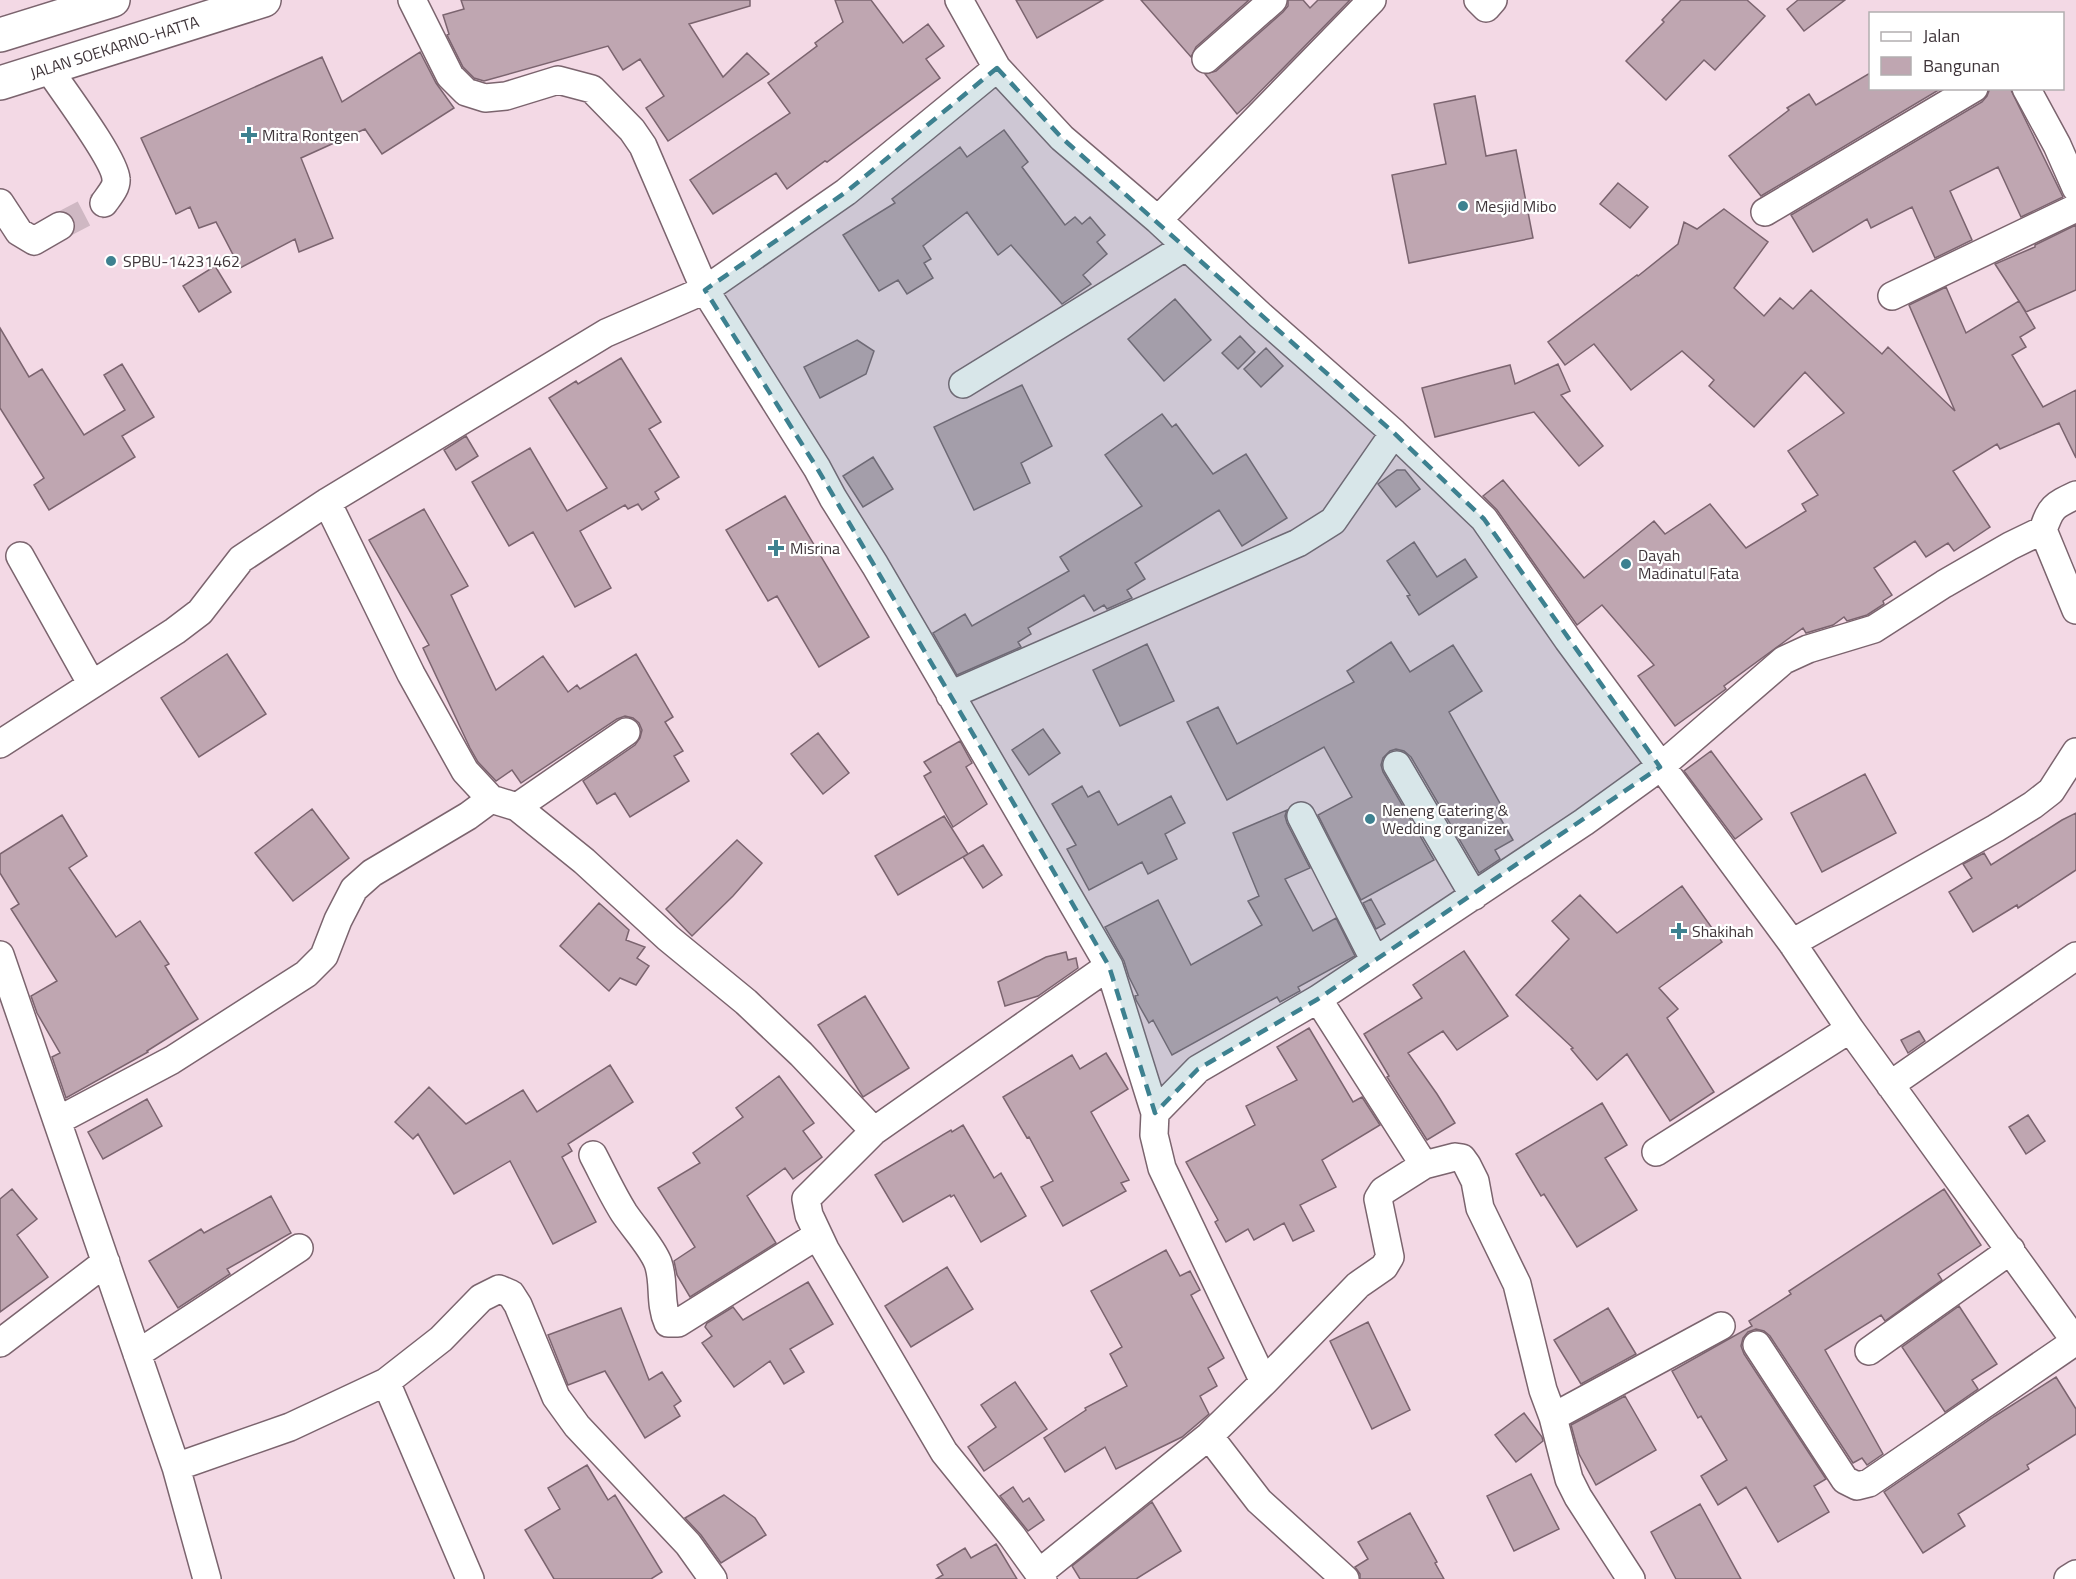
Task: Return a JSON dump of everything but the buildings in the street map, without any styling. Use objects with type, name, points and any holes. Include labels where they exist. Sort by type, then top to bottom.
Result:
[{"type":"highway","points":[[0,35],[113,0]]},
{"type":"highway","name":"JALAN SOEKARNO-HATTA","points":[[0,83],[264,0]]},
{"type":"street","points":[[412,0],[450,76],[466,92],[485,98],[506,96],[558,80],[592,89],[632,130],[643,146],[705,290],[817,468],[1109,966],[1155,1113],[1155,1135],[1162,1168],[1264,1382]]},
{"type":"street","points":[[959,0],[997,68],[1062,138],[1158,220],[1260,315],[1394,433],[1484,519],[1568,640],[1791,943],[1850,1029],[2076,1342],[1869,1483],[1857,1486],[1845,1480],[1756,1345]]},
{"type":"street","points":[[1206,59],[1273,0]]},
{"type":"street","points":[[1158,220],[1372,0]]},
{"type":"street","points":[[1478,0],[1486,8],[1493,0]]},
{"type":"street","points":[[48,68],[110,159],[117,179],[112,193],[104,203]]},
{"type":"street","points":[[0,744],[91,683],[175,631],[200,612],[241,559],[327,502],[606,333],[705,290],[846,192],[997,68]]},
{"type":"street","points":[[1765,212],[1971,90]]},
{"type":"street","points":[[2027,90],[2057,145],[2076,188]]},
{"type":"street","points":[[0,203],[19,232],[34,241],[60,226]]},
{"type":"street","points":[[1892,296],[2076,208]]},
{"type":"street","points":[[963,384],[1185,247]]},
{"type":"street","points":[[950,695],[1298,543],[1333,521],[1394,433]]},
{"type":"street","points":[[2076,495],[2050,511],[2043,530],[2076,610]]},
{"type":"street","points":[[327,502],[439,727],[465,771],[491,799],[517,807],[584,861],[668,938],[746,1002],[801,1053],[874,1131]]},
{"type":"street","points":[[1155,1113],[1198,1069],[1318,999],[1584,822],[1660,766],[1784,660],[1808,649],[1874,629],[1944,584],[2043,530]]},
{"type":"street","points":[[21,556],[91,683]]},
{"type":"street","points":[[517,807],[626,732]]},
{"type":"street","points":[[1791,943],[1986,834],[2033,805],[2051,791],[2076,752]]},
{"type":"street","points":[[1397,765],[1474,896]]},
{"type":"street","points":[[57,1121],[172,1060],[306,974],[324,956],[338,920],[354,889],[372,873],[468,816],[491,799]]},
{"type":"street","points":[[1300,816],[1375,961]]},
{"type":"street","points":[[0,956],[176,1467],[207,1579]]},
{"type":"street","points":[[1890,1085],[2076,956]]},
{"type":"street","points":[[1109,966],[874,1131],[806,1199],[808,1215],[818,1235],[944,1452],[1012,1536],[1041,1576],[1209,1436],[1358,1285],[1384,1268],[1390,1257],[1378,1199],[1383,1191],[1424,1165],[1455,1157],[1462,1158],[1467,1164],[1474,1181],[1480,1208],[1517,1284],[1543,1390],[1553,1417],[1569,1479],[1630,1579]]},
{"type":"street","points":[[1318,999],[1424,1165]]},
{"type":"street","points":[[1656,1152],[1850,1029]]},
{"type":"street","points":[[593,1155],[623,1212],[657,1260],[662,1276],[664,1316],[668,1323],[678,1323],[818,1235]]},
{"type":"street","points":[[137,1354],[298,1248]]},
{"type":"street","points":[[1869,1351],[2011,1250]]},
{"type":"street","points":[[0,1343],[106,1262]]},
{"type":"street","points":[[176,1467],[290,1427],[386,1382],[441,1339],[481,1298],[499,1288],[511,1294],[519,1305],[556,1397],[577,1426],[688,1544],[713,1579]]},
{"type":"street","points":[[1553,1417],[1721,1326]]},
{"type":"street","points":[[386,1382],[470,1579]]},
{"type":"street","points":[[1209,1436],[1259,1501],[1345,1579]]},
{"type":"street","points":[[2068,1579],[2076,1574]]},
{"type":"highlighted area","points":[[997,68],[1062,138],[1394,433],[1484,519],[1660,767],[1318,999],[1198,1069],[1155,1113],[1109,966],[817,468],[705,290],[846,192]]},
{"type":"tunnel","points":[[60,226],[104,203]]},
{"type":"place","name":"Mitra Rontgen","points":[[249,135]]},
{"type":"place","name":"Mesjid Mibo","points":[[1463,206]]},
{"type":"place","name":"SPBU-14231462","points":[[111,261]]},
{"type":"place","name":"Misrina","points":[[776,548]]},
{"type":"place","name":"Dayah Madinatul Fata","points":[[1626,564]]},
{"type":"place","name":"Neneng Catering & Wedding organizer","points":[[1370,819]]},
{"type":"place","name":"Shakihah","points":[[1679,931]]}]
